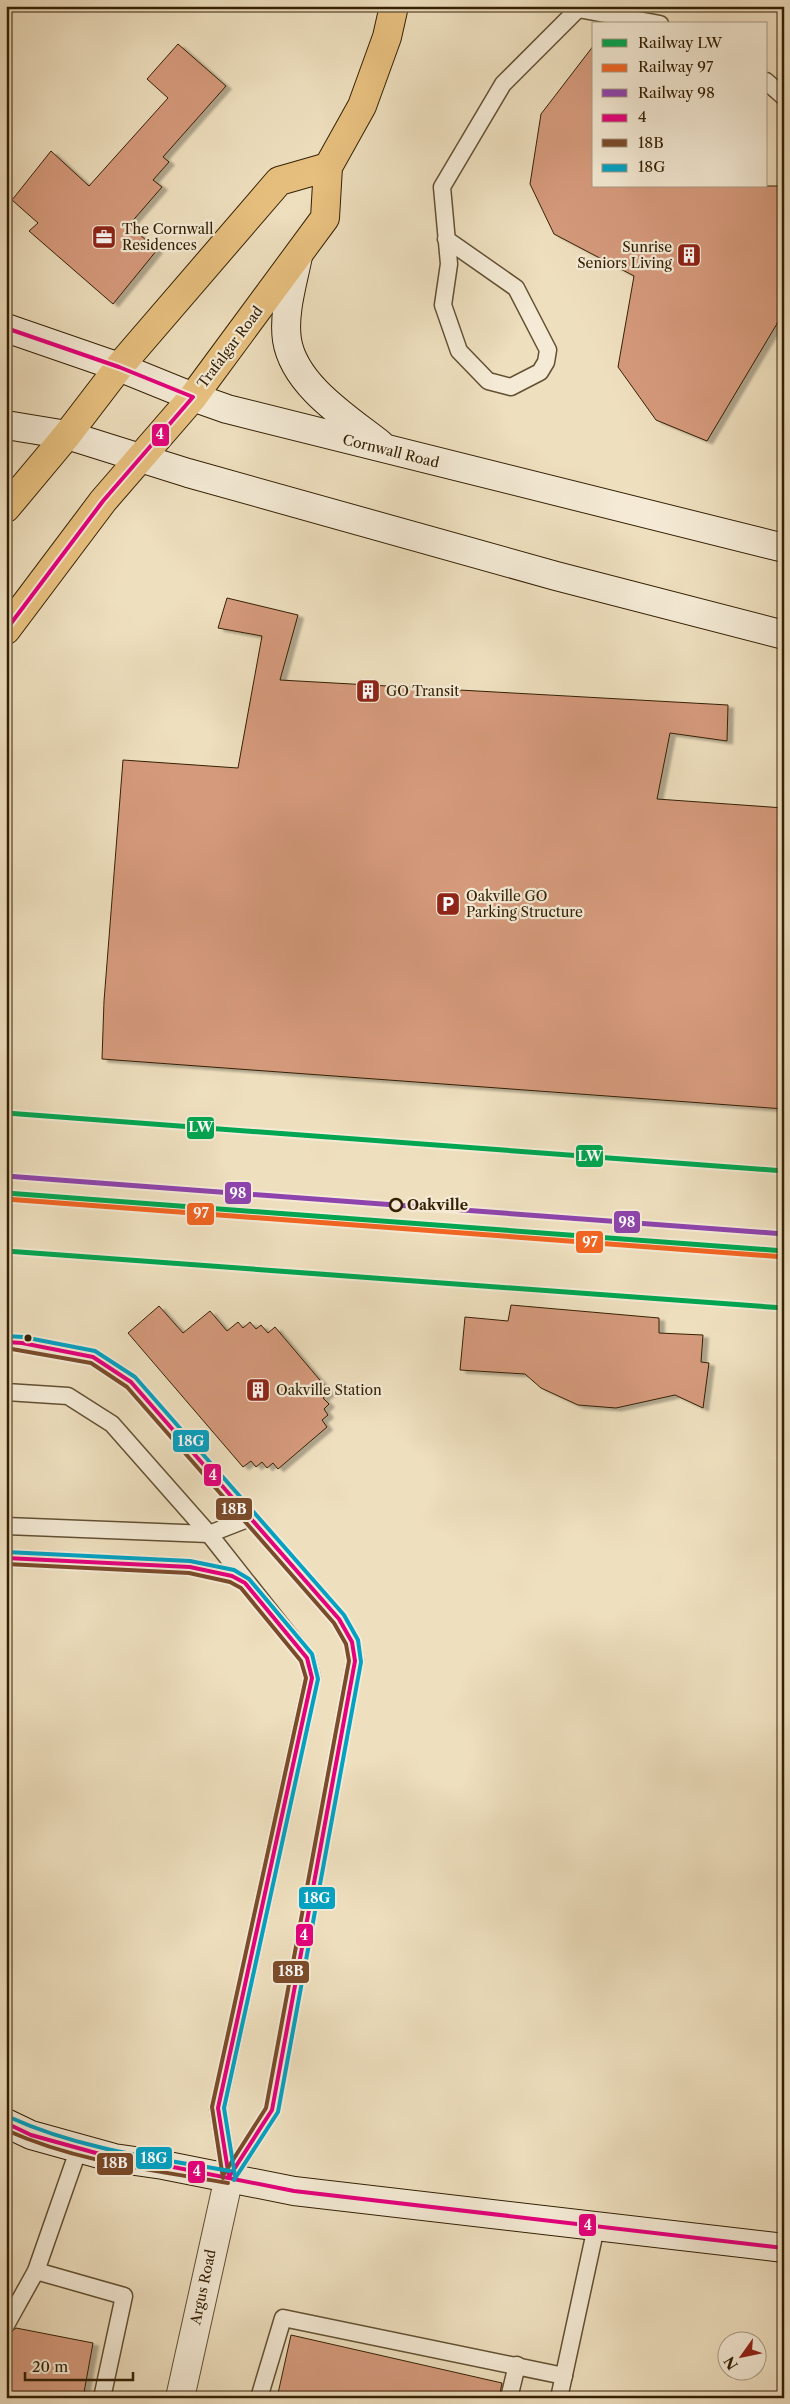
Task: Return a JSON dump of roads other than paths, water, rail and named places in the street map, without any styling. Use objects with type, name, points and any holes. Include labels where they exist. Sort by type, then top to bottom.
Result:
[{"type":"main road","name":"Trafalgar Road","points":[[6,630],[103,501],[193,397],[325,218],[328,167],[362,106],[387,37],[394,6]]},
{"type":"main road","points":[[6,508],[67,435],[119,367],[280,181],[328,167]]},
{"type":"main road","points":[[298,256],[287,318],[287,340],[292,355],[316,394],[389,451]]},
{"type":"main road","name":"Cornwall Road","points":[[6,328],[119,367],[228,409],[389,451],[784,548]]},
{"type":"main road","points":[[6,424],[67,435],[141,458],[556,576],[784,636]]},
{"type":"main road","points":[[6,2123],[31,2135],[114,2158],[229,2177],[294,2191],[784,2248]]},
{"type":"main road","name":"Argus Road","points":[[180,2398],[229,2177]]},
{"type":"lane","points":[[446,239],[516,288],[548,350],[546,362],[540,372],[511,387],[488,381],[459,351],[443,305],[449,264],[446,239],[442,187],[503,84],[578,10],[648,22]]},
{"type":"lane","points":[[768,83],[784,98]]},
{"type":"lane","points":[[6,1342],[22,1343],[93,1357],[131,1382],[339,1619],[352,1642],[355,1661],[272,2110],[229,2177]]},
{"type":"lane","points":[[6,1392],[68,1396],[112,1424],[209,1534],[245,1583],[307,1658],[312,1678],[218,2108],[229,2177]]},
{"type":"lane","points":[[6,1526],[209,1534],[250,1518]]},
{"type":"lane","points":[[6,1558],[190,1566],[232,1576],[245,1583]]},
{"type":"lane","points":[[6,2325],[36,2271],[79,2148]]},
{"type":"lane","points":[[559,2398],[596,2227]]},
{"type":"lane","points":[[36,2271],[124,2296],[102,2398]]},
{"type":"lane","points":[[259,2398],[282,2318],[564,2376]]},
{"type":"lane","points":[[509,2398],[517,2365]]},
{"type":"rail line","name":"LW","points":[[6,1113],[784,1171]]},
{"type":"rail line","name":"98","points":[[6,1176],[784,1234]]},
{"type":"rail line","name":"LW","points":[[6,1193],[784,1251]]},
{"type":"rail line","name":"97","points":[[6,1199],[784,1257]]},
{"type":"rail line","name":"LW","points":[[6,1251],[784,1308]]},
{"type":"place","name":"The Cornwall Residences","points":[[104,237]]},
{"type":"place","name":"Sunrise Seniors Living","points":[[689,255]]},
{"type":"place","name":"GO Transit","points":[[368,691]]},
{"type":"place","name":"Oakville GO Parking Structure","points":[[448,904]]},
{"type":"place","name":"Oakville","points":[[396,1205]]},
{"type":"place","name":"Oakville Station","points":[[258,1390]]}]
